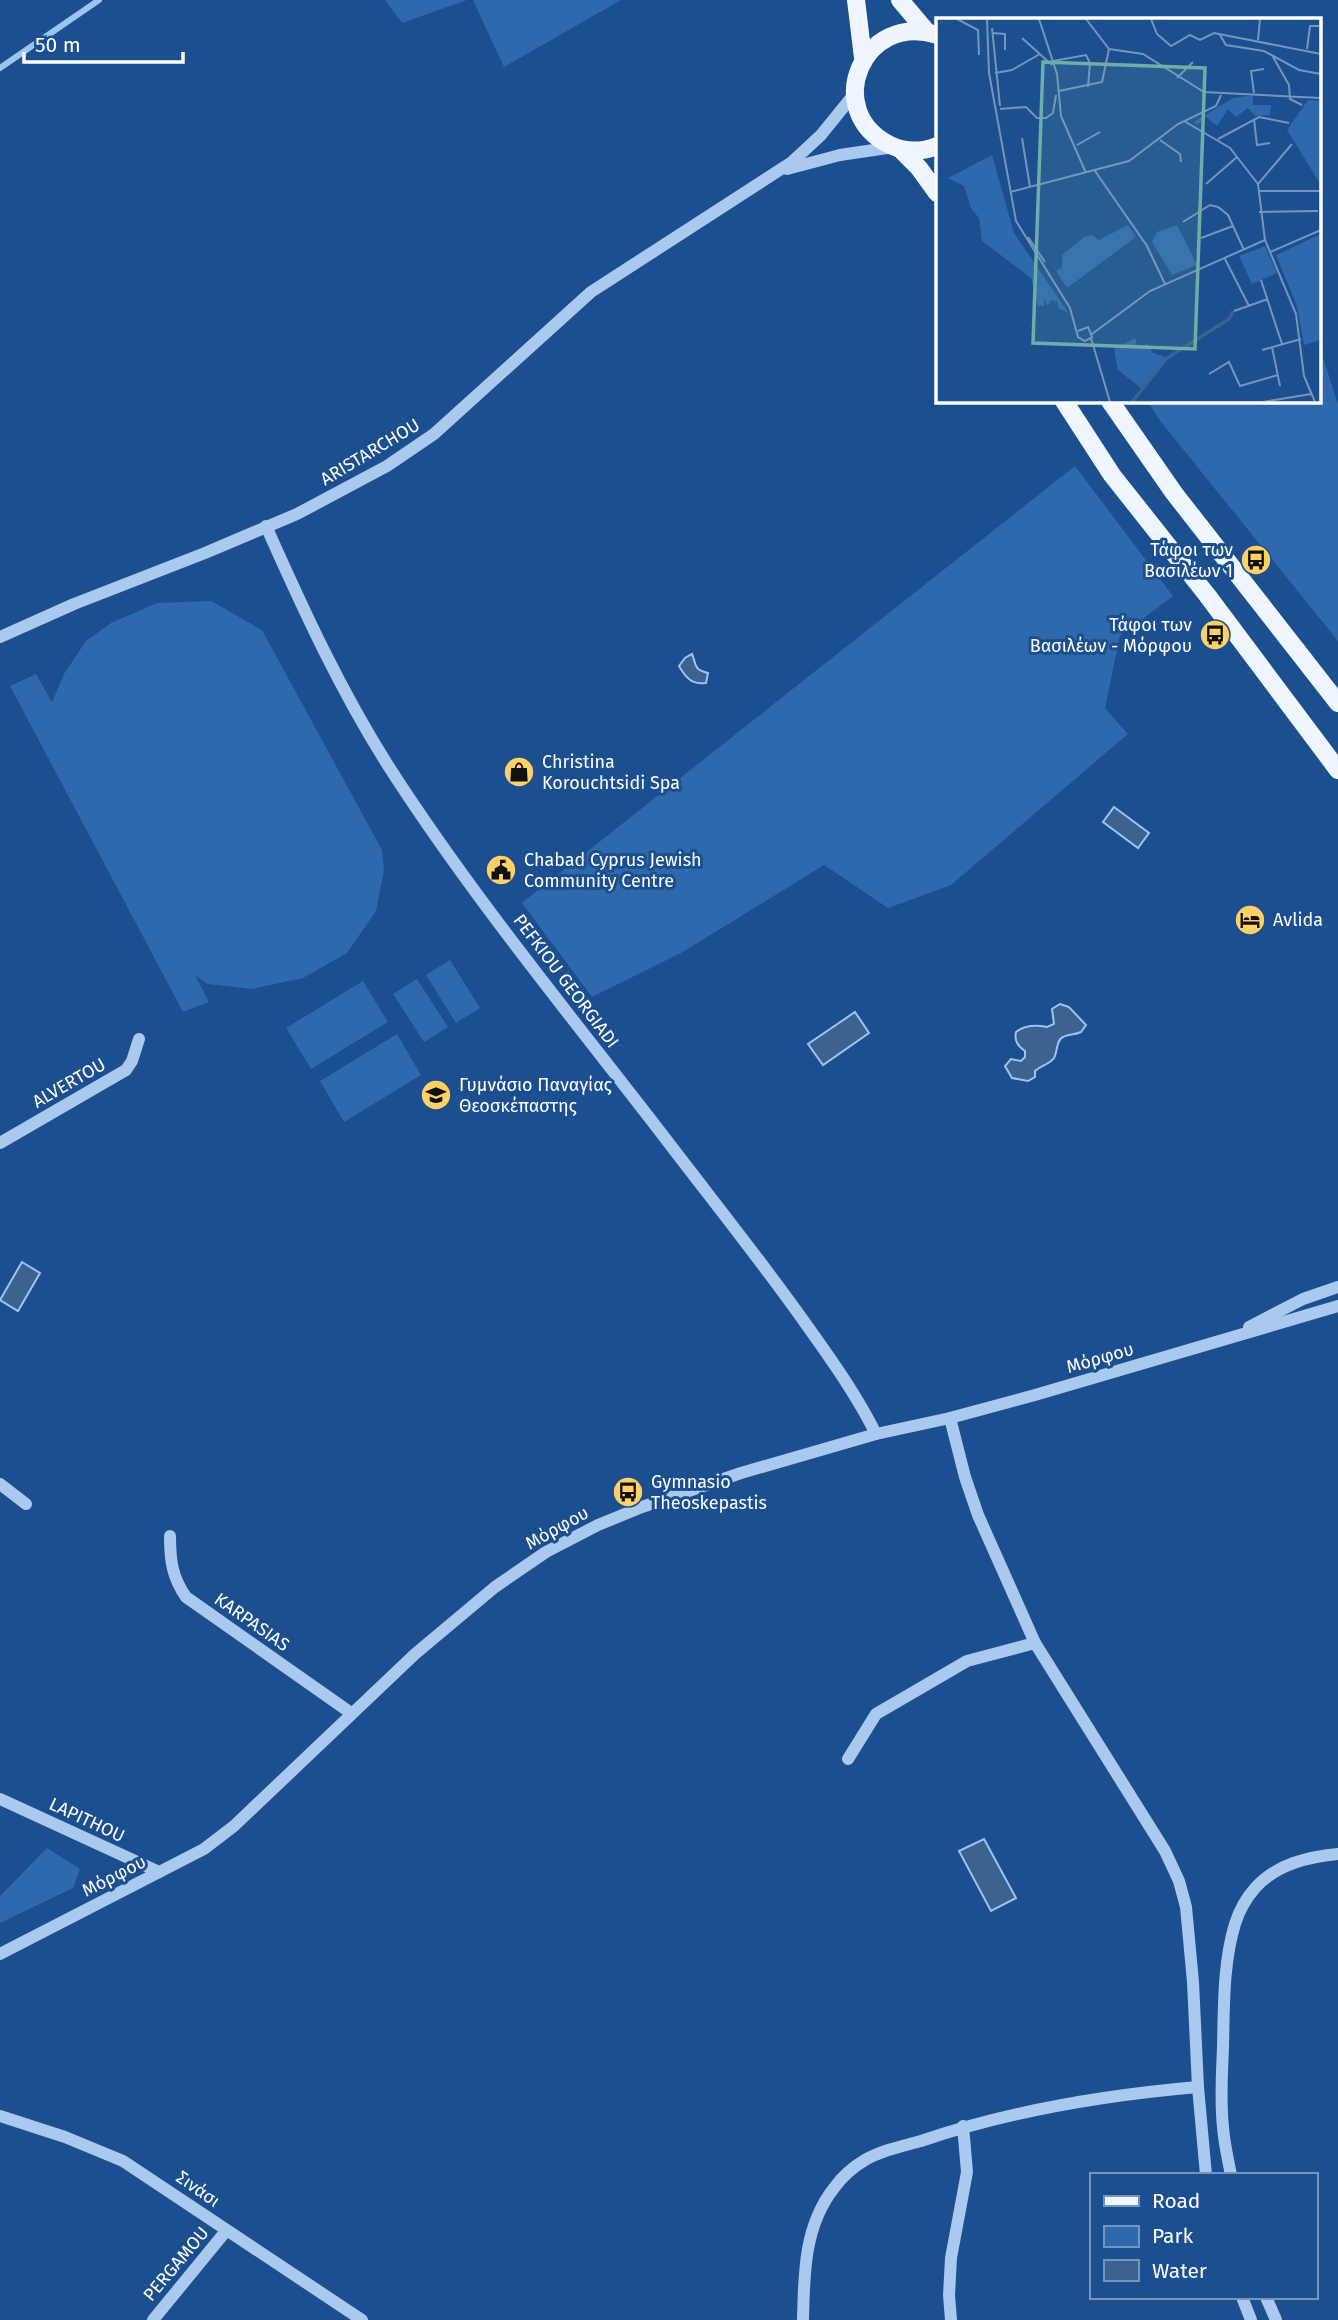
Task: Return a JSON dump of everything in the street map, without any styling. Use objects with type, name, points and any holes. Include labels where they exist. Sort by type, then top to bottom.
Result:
[{"type":"main road","points":[[856,0],[863,58]]},
{"type":"main road","points":[[900,0],[932,34]]},
{"type":"main road","points":[[932,34],[914,31],[888,37],[877,44],[863,58],[856,78],[855,93],[860,113],[870,131],[897,148],[919,168],[936,192]]},
{"type":"main road","points":[[897,148],[915,151],[936,146]]},
{"type":"main road","points":[[1065,402],[1112,475],[1207,595],[1338,770]]},
{"type":"main road","points":[[1111,402],[1174,493],[1338,703]]},
{"type":"street","name":"ARISTARCHOU","points":[[0,637],[74,604],[297,514],[387,466],[434,434],[591,292],[780,171],[814,142],[855,93]]},
{"type":"street","name":"ARISTARCHOU","points":[[780,171],[840,155],[897,148]]},
{"type":"street","name":"PEFKIOU GEORGIADI","points":[[266,526],[339,680],[388,764],[430,828],[507,933],[781,1288],[859,1401],[876,1434]]},
{"type":"street","name":"ALVERTOU","points":[[0,1143],[125,1070],[132,1061],[139,1039]]},
{"type":"street","name":"Μόρφου","points":[[1237,1335],[1303,1299],[1338,1286]]},
{"type":"street","name":"Μόρφου","points":[[0,1954],[204,1849],[234,1826],[415,1654],[495,1587],[546,1552],[598,1525],[741,1473],[876,1434],[950,1418],[1338,1306]]},
{"type":"street","points":[[950,1418],[978,1515],[1035,1643],[1165,1851],[1179,1881],[1186,1907],[1194,1982],[1198,2087],[1206,2173]]},
{"type":"street","points":[[0,1484],[26,1504]]},
{"type":"street","name":"KARPASIAS","points":[[170,1536],[170,1561],[176,1582],[186,1597],[351,1713]]},
{"type":"street","points":[[848,1759],[876,1714],[967,1661],[1035,1643]]},
{"type":"street","name":"LAPITHOU","points":[[0,1799],[159,1872]]},
{"type":"street","points":[[1231,2173],[1221,2098],[1229,1950],[1235,1925],[1243,1904],[1256,1886],[1274,1872],[1299,1861],[1338,1854]]},
{"type":"street","points":[[803,2320],[804,2271],[816,2218],[833,2189],[850,2170],[867,2158],[963,2126],[1143,2092],[1198,2087]]},
{"type":"street","name":"Σινάσι","points":[[0,2116],[65,2137],[123,2161],[362,2320]]},
{"type":"street","points":[[951,2320],[951,2258],[967,2172],[963,2126]]},
{"type":"street","name":"PERGAMOU","points":[[153,2320],[226,2231]]},
{"type":"street","points":[[1243,2299],[1251,2320]]},
{"type":"street","points":[[1267,2299],[1276,2320]]},
{"type":"green space","points":[[385,0],[467,0],[402,23]]},
{"type":"green space","points":[[473,0],[621,0],[504,67]]},
{"type":"green space","points":[[1320,348],[1338,404],[1338,641],[1148,402],[1320,402]]},
{"type":"green space","points":[[1075,466],[1173,596],[1120,636],[1105,708],[1128,734],[951,885],[888,908],[824,865],[681,953],[592,997],[522,903]]},
{"type":"green space","points":[[211,601],[262,630],[382,850],[384,870],[376,911],[347,953],[303,978],[252,989],[207,984],[195,975],[209,1002],[183,1012],[10,686],[36,674],[52,702],[64,674],[86,641],[111,623],[157,603]]},
{"type":"green space","points":[[450,960],[480,1008],[456,1023],[426,975]]},
{"type":"green space","points":[[417,979],[448,1027],[424,1042],[393,994]]},
{"type":"green space","points":[[363,981],[388,1022],[311,1069],[286,1028]]},
{"type":"green space","points":[[397,1034],[421,1075],[344,1122],[320,1081]]},
{"type":"green space","points":[[47,1848],[80,1869],[73,1888],[0,1923],[0,1896]]},
{"type":"water","points":[[692,654],[698,668],[708,673],[706,683],[690,680],[679,666]]},
{"type":"water","points":[[1114,807],[1149,833],[1138,848],[1103,822]]},
{"type":"water","points":[[1060,1004],[1069,1007],[1086,1025],[1081,1032],[1061,1038],[1054,1058],[1035,1071],[1035,1077],[1028,1081],[1012,1078],[1005,1066],[1011,1059],[1021,1061],[1025,1057],[1025,1051],[1016,1041],[1016,1032],[1027,1027],[1047,1027],[1054,1024],[1052,1009]]},
{"type":"water","points":[[855,1012],[869,1033],[823,1065],[808,1044]]},
{"type":"water","points":[[22,1262],[40,1273],[18,1311],[0,1300]]},
{"type":"water","points":[[984,1839],[1016,1898],[991,1911],[959,1851]]},
{"type":"waterway","points":[[0,68],[99,0]]},
{"type":"place","name":"Τάφοι των Βασιλέων 1","points":[[1256,560]]},
{"type":"place","name":"Τάφοι των Βασιλέων - Μόρφου","points":[[1215,635]]},
{"type":"place","name":"Christina Korouchtsidi Spa","points":[[519,772]]},
{"type":"place","name":"Chabad Cyprus Jewish Community Centre","points":[[501,870]]},
{"type":"place","name":"Avlida","points":[[1250,920]]},
{"type":"place","name":"Γυμνάσιο Παναγίας Θεοσκέπαστης","points":[[436,1095]]},
{"type":"place","name":"Gymnasio Theoskepastis","points":[[628,1492]]}]
